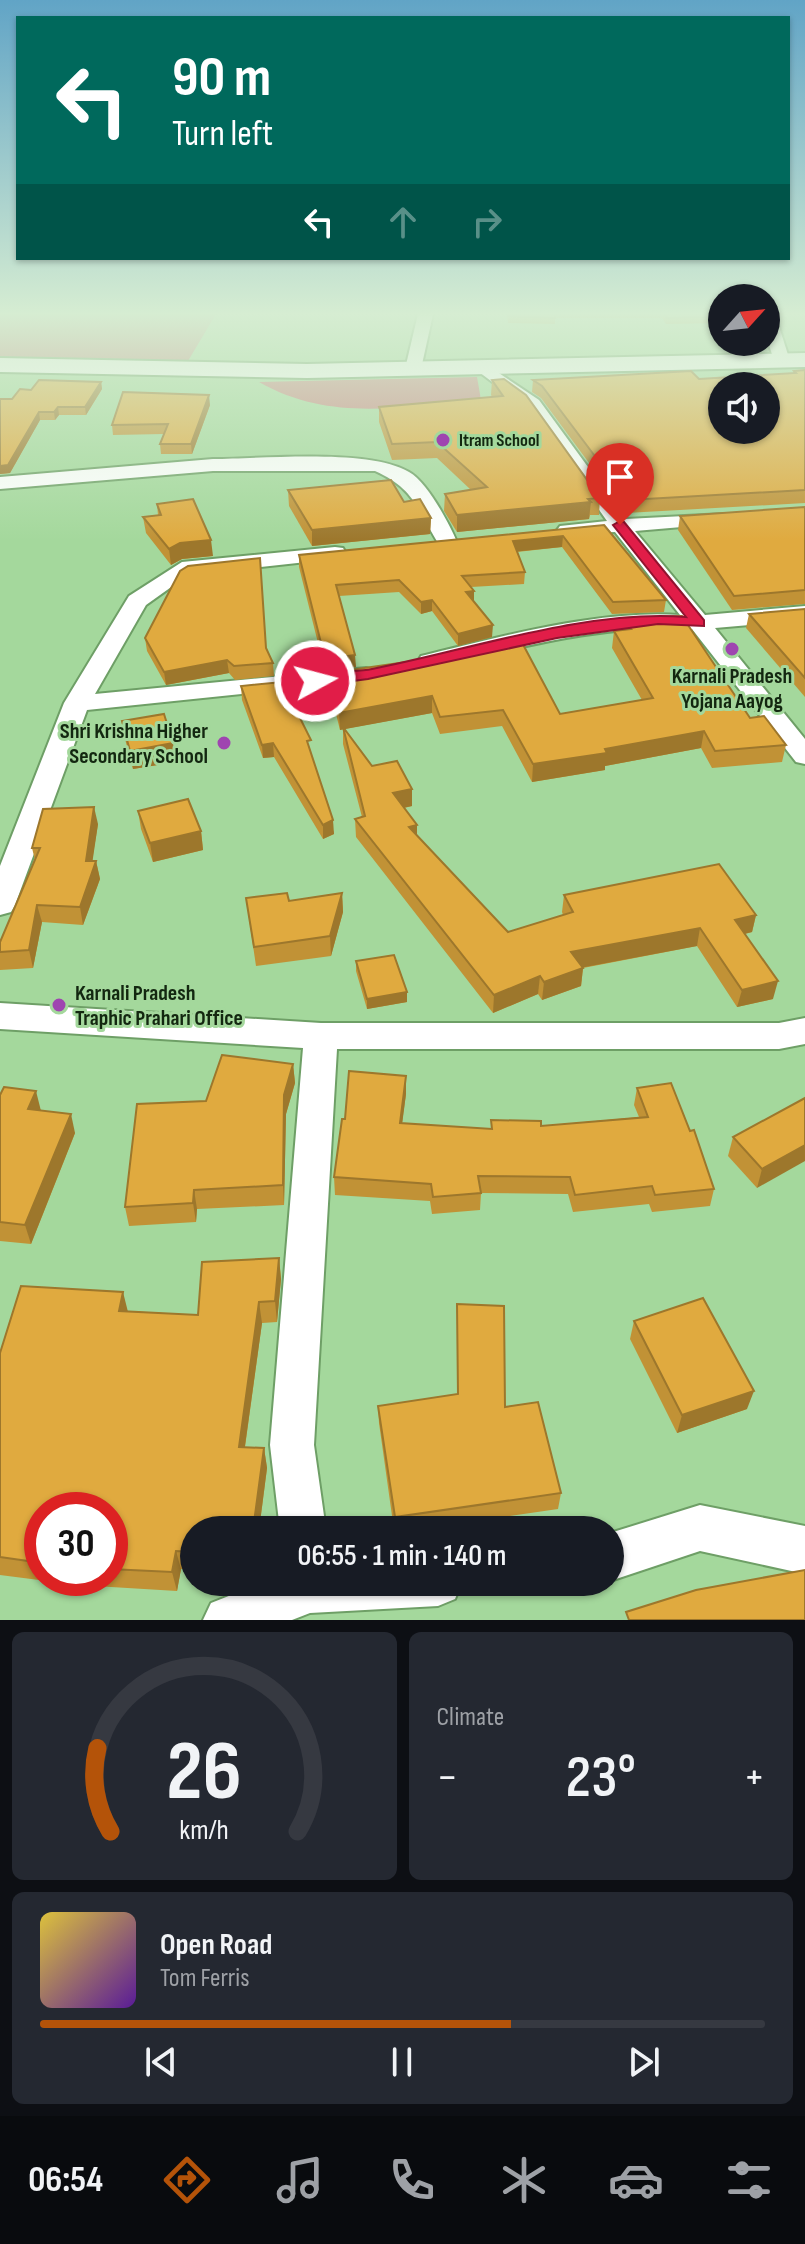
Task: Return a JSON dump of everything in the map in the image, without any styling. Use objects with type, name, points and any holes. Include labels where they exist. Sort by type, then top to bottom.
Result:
[{"type":"street","points":[[513,390],[533,404],[620,525],[805,756]]},
{"type":"street","points":[[0,483],[213,465],[378,465],[405,477],[455,541],[416,545]]},
{"type":"street","points":[[541,533],[743,516]]},
{"type":"street","points":[[0,905],[77,703],[137,601],[182,569],[353,551]]},
{"type":"street","points":[[77,703],[234,690],[402,668],[557,633],[658,620],[698,623],[805,613]]},
{"type":"street","points":[[0,1016],[321,1036],[779,1036],[805,1031]]},
{"type":"street","points":[[301,1516],[292,1445],[321,1036]]},
{"type":"street","points":[[624,1552],[700,1528],[805,1550]]},
{"type":"street","points":[[228,1620],[284,1596]]},
{"type":"shaded area","points":[[275,390],[479,390],[481,400],[367,409],[313,403]]},
{"type":"building","points":[[20,390],[96,390],[85,407],[58,407],[54,412],[39,412],[8,465],[0,466],[0,399],[12,399]]},
{"type":"building","points":[[499,390],[519,390],[526,395],[600,498],[588,499],[591,502],[457,515],[445,494],[487,487],[437,442],[392,444],[379,407],[503,396]]},
{"type":"building","points":[[545,390],[708,390],[708,444],[780,444],[780,390],[805,390],[805,490],[628,500]]},
{"type":"building","points":[[123,392],[209,395],[191,444],[160,444],[168,424],[112,425]]},
{"type":"building","points":[[391,480],[404,502],[420,499],[431,518],[312,530],[288,490]]},
{"type":"building","points":[[193,499],[211,540],[180,543],[169,549],[143,517],[161,515],[157,504]]},
{"type":"building","points":[[805,507],[805,590],[734,596],[680,516]]},
{"type":"building","points":[[604,525],[666,600],[613,602],[563,536],[513,541],[525,572],[462,576],[474,591],[466,592],[493,625],[458,634],[432,600],[421,602],[399,580],[336,585],[355,655],[325,659],[299,555]]},
{"type":"building","points":[[260,558],[266,648],[273,663],[234,666],[227,660],[164,672],[145,638],[180,571],[188,566]]},
{"type":"building","points":[[805,609],[805,678],[749,614]]},
{"type":"building","points":[[682,616],[750,718],[764,716],[786,745],[715,751],[704,731],[605,749],[607,753],[533,764],[503,710],[440,717],[432,696],[339,713],[329,673],[476,652],[472,647],[519,637],[560,714],[653,698],[614,631],[631,629],[621,618]]},
{"type":"building","points":[[282,682],[311,740],[307,741],[333,820],[323,825],[273,743],[262,745],[241,686]]},
{"type":"building","points":[[164,714],[173,743],[130,751],[122,721]]},
{"type":"building","points":[[343,727],[372,766],[397,761],[412,789],[393,793],[417,825],[409,827],[508,932],[573,912],[564,895],[719,864],[756,915],[735,920],[778,981],[742,990],[700,928],[571,952],[583,968],[544,982],[540,976],[494,995],[355,819],[365,816]]},
{"type":"building","points":[[188,799],[201,831],[150,843],[138,811]]},
{"type":"building","points":[[94,807],[86,861],[96,861],[80,907],[37,905],[29,950],[0,952],[0,942],[40,848],[32,848],[43,809]]},
{"type":"building","points":[[287,893],[289,901],[342,893],[330,936],[254,947],[246,898]]},
{"type":"building","points":[[394,955],[407,992],[367,999],[356,961]]},
{"type":"building","points":[[222,1055],[293,1064],[284,1095],[283,1185],[194,1190],[193,1203],[125,1207],[137,1104],[206,1101]]},
{"type":"building","points":[[349,1071],[406,1076],[400,1123],[492,1129],[491,1120],[541,1121],[541,1126],[648,1117],[637,1088],[671,1083],[690,1131],[694,1130],[714,1189],[655,1195],[652,1186],[575,1195],[570,1177],[478,1176],[481,1193],[433,1197],[431,1184],[334,1177],[342,1119],[345,1119]]},
{"type":"building","points":[[4,1087],[36,1091],[28,1109],[71,1114],[25,1225],[0,1222],[0,1095]]},
{"type":"building","points":[[805,1098],[805,1145],[762,1169],[733,1137]]},
{"type":"building","points":[[279,1258],[275,1301],[259,1302],[239,1447],[264,1448],[255,1516],[180,1516],[180,1551],[176,1551],[172,1572],[128,1570],[128,1492],[24,1492],[24,1560],[0,1557],[0,1353],[21,1286],[123,1292],[119,1311],[198,1315],[202,1262]]},
{"type":"building","points":[[703,1298],[754,1391],[682,1415],[634,1321]]},
{"type":"building","points":[[457,1304],[504,1306],[505,1407],[538,1402],[561,1493],[395,1516],[378,1406],[458,1394]]},
{"type":"building","points":[[805,1570],[805,1620],[629,1620],[626,1612],[696,1590]]},
{"type":"place","name":"Itram School","points":[[443,440]]},
{"type":"place","name":"Karnali Pradesh Yojana Aayog","points":[[732,649]]},
{"type":"place","name":"Shri Krishna Higher Secondary School","points":[[224,743]]},
{"type":"place","name":"Karnali Pradesh Traphic Prahari Office","points":[[59,1005]]},
{"type":"route","points":[[315,681],[368,675],[557,633],[658,620],[698,623],[620,525]]}]
